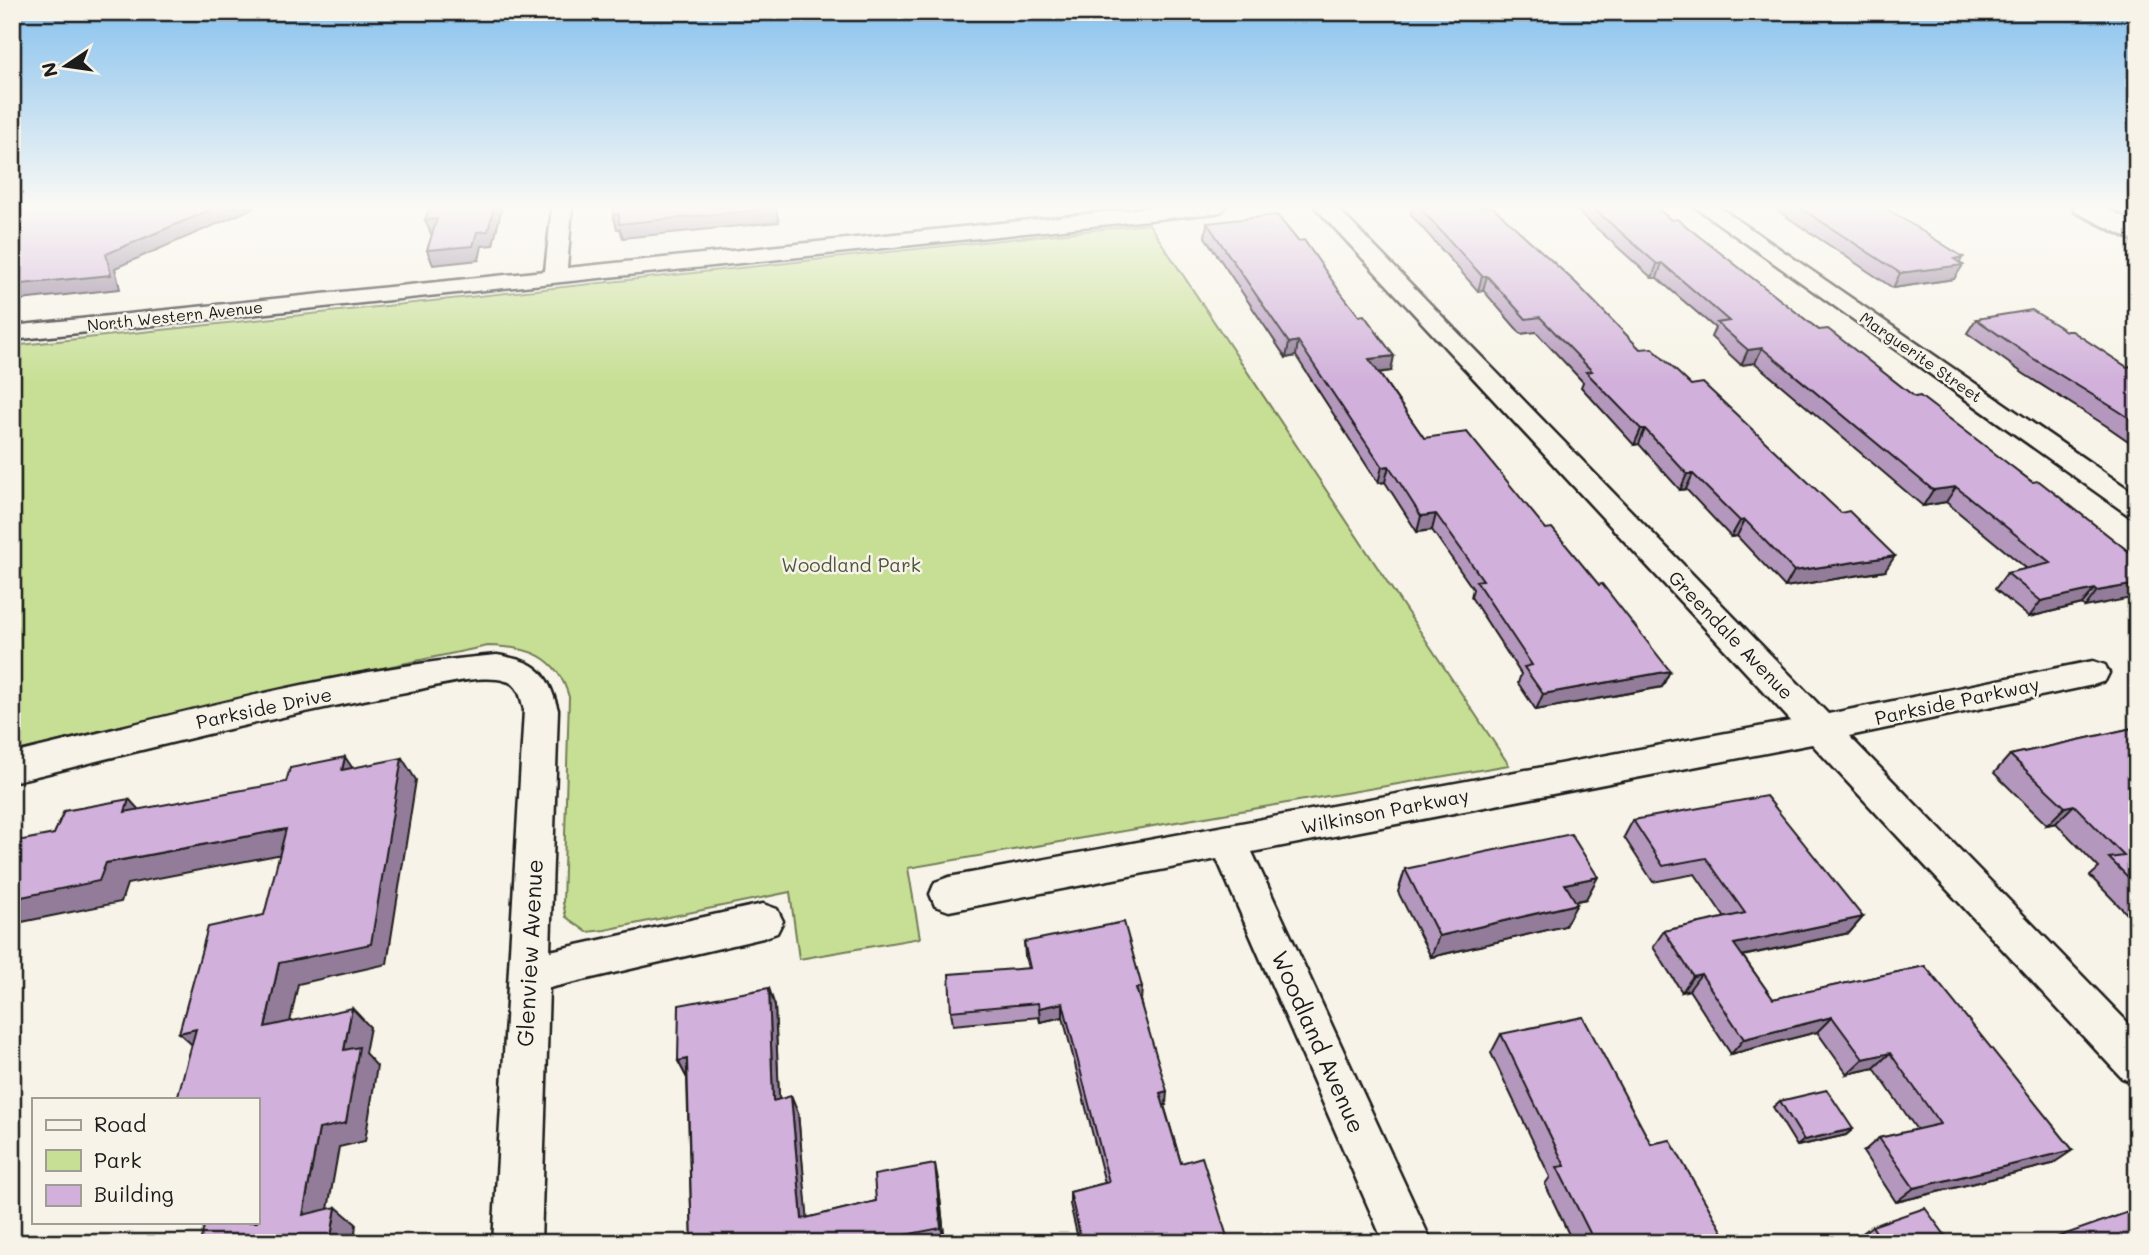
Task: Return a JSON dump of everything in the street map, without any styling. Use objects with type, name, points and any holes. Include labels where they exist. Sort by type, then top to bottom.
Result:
[{"type":"street","points":[[555,277],[556,266]]},
{"type":"street","name":"North Western Avenue","points":[[12,333],[663,266]]},
{"type":"street","name":"Greendale Avenue","points":[[1381,266],[2137,1063]]},
{"type":"street","name":"Marguerite Street","points":[[1789,266],[2137,508]]},
{"type":"street","name":"Parkside Drive","points":[[12,768],[298,699],[461,670],[497,667],[519,671]]},
{"type":"street","name":"Glenview Avenue","points":[[517,1243],[541,710],[535,686],[519,671]]},
{"type":"street","name":"Parkside Parkway","points":[[1820,729],[2093,673]]},
{"type":"street","name":"Wilkinson Parkway","points":[[949,894],[1820,729]]},
{"type":"street","name":"Woodland Avenue","points":[[1228,841],[1408,1243]]},
{"type":"street","points":[[529,974],[763,921]]},
{"type":"green space","name":"Woodland Park","points":[[762,266],[1177,266],[1509,765],[908,868],[920,938],[799,959],[790,892],[587,932],[566,917],[563,903],[569,697],[557,671],[549,663],[539,656],[516,648],[488,646],[190,710],[12,753],[12,346]]},
{"type":"building","points":[[12,266],[109,266],[111,275],[12,285]]},
{"type":"building","points":[[1236,266],[1322,266],[1359,316],[1364,315],[1394,356],[1369,359],[1424,438],[1467,432],[1546,529],[1552,528],[1599,585],[1602,584],[1670,671],[1543,694],[1524,667],[1532,665],[1476,581],[1483,580],[1436,514],[1421,516],[1389,466],[1382,467],[1298,341],[1289,343]]},
{"type":"building","points":[[1472,266],[1557,266],[1640,349],[1652,348],[1691,385],[1703,383],[1841,513],[1849,511],[1895,556],[1794,571],[1745,520],[1740,521],[1693,474],[1687,474],[1645,429],[1641,429],[1586,372],[1592,371],[1540,317],[1526,319],[1487,276],[1482,276]]},
{"type":"building","points":[[1665,266],[1737,266],[1819,330],[1828,329],[1915,397],[1920,396],[2032,482],[2039,481],[2137,558],[2137,584],[2097,591],[2095,589],[2041,601],[2007,573],[2051,563],[1956,487],[1933,490],[1762,348],[1748,350],[1717,323],[1729,321]]},
{"type":"building","points":[[1889,266],[1959,266],[1900,273]]},
{"type":"building","points":[[2032,310],[2066,331],[2072,331],[2127,367],[2137,365],[2137,423],[2034,359],[1976,319]]},
{"type":"building","points":[[2137,727],[2137,886],[2109,858],[2124,856],[2074,805],[2065,807],[2010,755]]},
{"type":"building","points":[[345,757],[342,770],[402,758],[371,944],[279,963],[265,1027],[352,1008],[344,1050],[359,1047],[346,1123],[319,1129],[303,1215],[336,1207],[330,1243],[200,1243],[205,1224],[259,1224],[259,1098],[177,1098],[196,1029],[179,1033],[208,927],[264,915],[286,829],[106,863],[99,881],[12,899],[12,842],[54,834],[64,811],[129,799],[125,812],[286,782],[290,768]]},
{"type":"building","points":[[1766,796],[1863,917],[1734,944],[1773,999],[1925,966],[2073,1150],[1914,1188],[1879,1138],[1940,1124],[1890,1053],[1863,1059],[1832,1017],[1744,1039],[1701,974],[1693,976],[1664,931],[1745,913],[1706,858],[1663,866],[1633,820]]},
{"type":"building","points":[[1571,834],[1598,877],[1565,884],[1577,904],[1439,936],[1405,869]]},
{"type":"building","points":[[1124,922],[1142,987],[1136,988],[1167,1091],[1160,1093],[1181,1163],[1202,1157],[1229,1243],[1082,1243],[1070,1192],[1109,1182],[1063,1003],[1039,1008],[1038,1003],[951,1011],[949,974],[1030,968],[1024,942]]},
{"type":"building","points":[[769,988],[773,1101],[791,1096],[802,1219],[876,1201],[874,1175],[935,1164],[941,1228],[864,1243],[692,1243],[687,1059],[678,1061],[679,1005]]},
{"type":"building","points":[[1583,1017],[1651,1144],[1670,1140],[1729,1243],[1595,1243],[1557,1167],[1565,1166],[1501,1034]]},
{"type":"building","points":[[1827,1090],[1853,1129],[1804,1140],[1780,1101]]},
{"type":"building","points":[[1925,1208],[1951,1243],[1883,1243],[1872,1226]]},
{"type":"building","points":[[2137,1209],[2137,1243],[2046,1241]]}]
